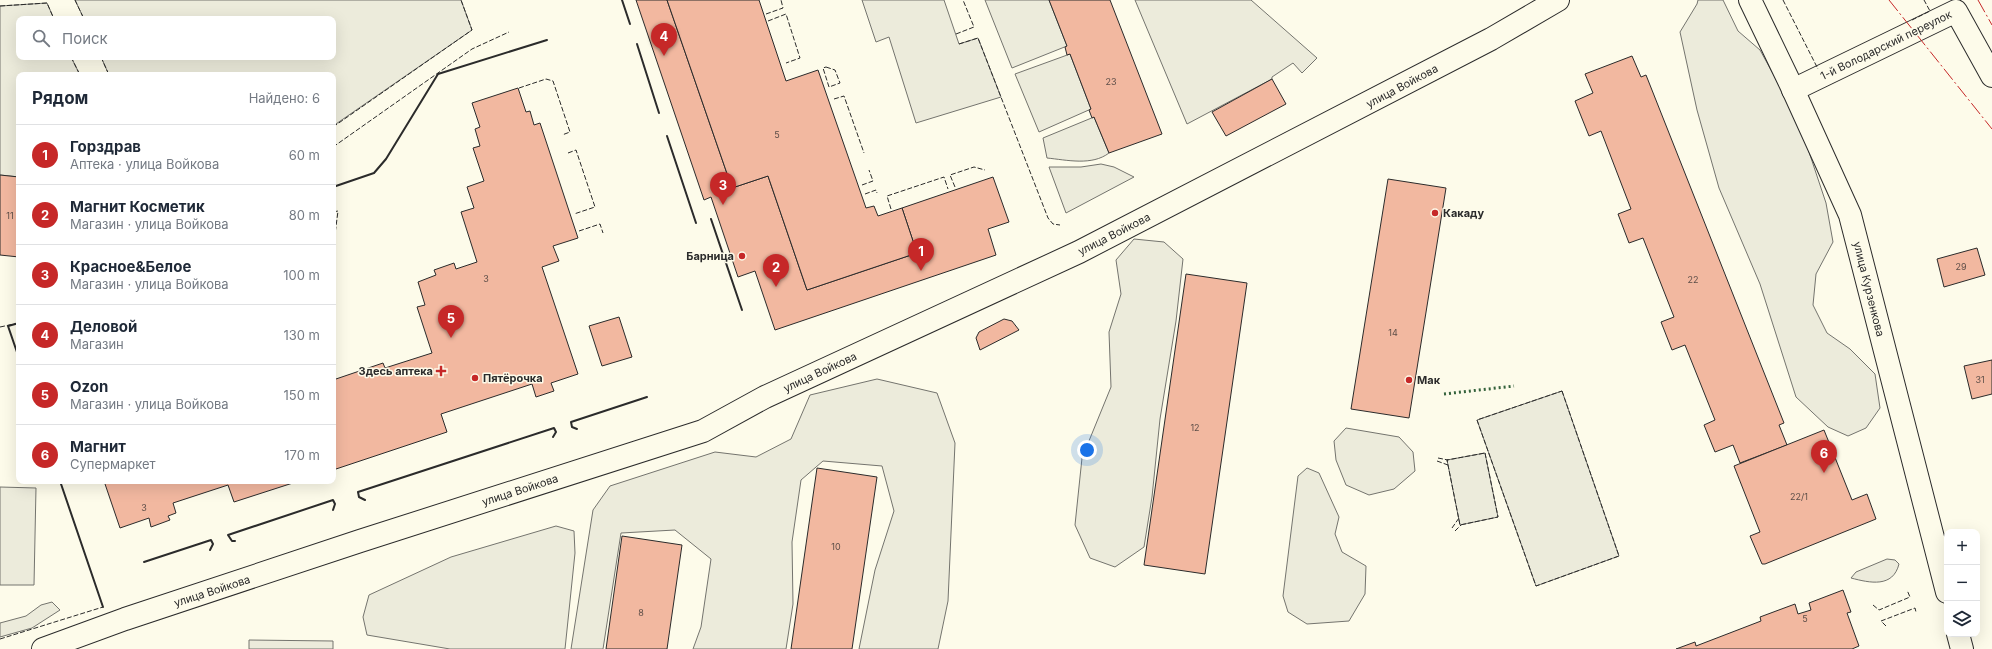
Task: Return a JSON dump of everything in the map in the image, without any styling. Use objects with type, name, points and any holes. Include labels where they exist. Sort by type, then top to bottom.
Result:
[{"type":"street","name":"улица Войкова","points":[[43,649],[125,619],[360,541],[703,431],[765,398],[1079,252],[1491,39],[1558,0]]},
{"type":"street","name":"улица Курзенкова","points":[[1750,0],[1794,90],[1850,215],[1944,580]]},
{"type":"street","name":"1-й Володарский переулок","points":[[1794,90],[1956,10],[1992,76]]},
{"type":"street","points":[[1959,637],[1962,649]]},
{"type":"shaded area","points":[[75,0],[461,0],[472,30],[336,124],[336,72],[108,72],[102,60],[336,60],[336,16],[83,16]]},
{"type":"shaded area","points":[[862,0],[944,0],[959,44],[978,38],[1001,97],[916,123],[889,37],[876,42]]},
{"type":"shaded area","points":[[985,0],[1049,0],[1067,46],[1012,68]]},
{"type":"shaded area","points":[[1135,0],[1251,0],[1317,58],[1302,73],[1293,63],[1272,77],[1272,79],[1187,124]]},
{"type":"shaded area","points":[[1698,0],[1723,0],[1738,31],[1760,50],[1798,119],[1826,203],[1833,242],[1816,274],[1813,305],[1827,333],[1850,349],[1875,374],[1880,408],[1866,428],[1848,436],[1828,427],[1796,397],[1760,284],[1719,188],[1697,110],[1680,32]]},
{"type":"shaded area","points":[[47,3],[53,16],[16,16],[16,60],[72,60],[78,72],[16,72],[16,177],[0,175],[0,6]]},
{"type":"shaded area","points":[[1070,54],[1091,109],[1039,132],[1015,74]]},
{"type":"shaded area","points":[[1094,117],[1109,153],[1095,160],[1087,161],[1047,158],[1043,138]]},
{"type":"shaded area","points":[[1101,164],[1114,167],[1134,177],[1066,213],[1049,167],[1081,167]]},
{"type":"shaded area","points":[[1134,239],[1164,242],[1183,259],[1176,321],[1160,419],[1152,497],[1144,547],[1115,567],[1090,558],[1075,525],[1082,458],[1111,387],[1109,332],[1121,294],[1116,260]]},
{"type":"shaded area","points":[[877,379],[937,393],[955,443],[948,601],[938,649],[859,649],[875,570],[894,511],[882,466],[823,461],[801,480],[792,542],[793,604],[786,649],[693,649],[701,627],[711,559],[675,530],[621,533],[603,649],[571,649],[593,510],[610,486],[715,452],[756,457],[791,439],[810,395]]},
{"type":"shaded area","points":[[1562,391],[1619,556],[1536,586],[1477,420]]},
{"type":"shaded area","points":[[1346,428],[1399,437],[1413,452],[1415,471],[1394,489],[1369,495],[1346,485],[1336,460],[1334,441]]},
{"type":"shaded area","points":[[1485,453],[1498,517],[1460,525],[1447,460]]},
{"type":"shaded area","points":[[1307,468],[1319,473],[1339,517],[1335,534],[1342,552],[1366,566],[1365,594],[1349,621],[1307,624],[1288,612],[1283,596],[1298,476]]},
{"type":"shaded area","points":[[0,487],[36,488],[34,585],[0,585]]},
{"type":"shaded area","points":[[556,526],[574,531],[575,553],[565,649],[450,649],[367,635],[363,617],[369,595],[451,557]]},
{"type":"shaded area","points":[[1887,559],[1895,560],[1899,564],[1892,577],[1880,582],[1851,578],[1856,572]]},
{"type":"shaded area","points":[[52,602],[60,610],[32,628],[0,637],[0,623],[26,616],[41,605]]},
{"type":"shaded area","points":[[249,640],[333,641],[333,649],[249,649]]},
{"type":"building","points":[[636,0],[667,0],[732,188],[768,176],[807,290],[917,253],[902,208],[993,177],[1009,222],[988,229],[996,255],[775,330],[755,271],[738,277],[711,197],[704,200]]},
{"type":"building","points":[[667,0],[759,0],[786,81],[818,70],[866,208],[874,206],[878,216],[902,208],[917,253],[807,290],[768,176],[732,188]]},
{"type":"building","points":[[1049,0],[1110,0],[1162,134],[1109,153],[1094,117],[1092,118],[1089,110],[1091,109],[1070,54],[1067,55],[1065,47],[1067,46]]},
{"type":"building","points":[[1632,56],[1641,77],[1646,75],[1784,423],[1779,425],[1787,445],[1740,463],[1733,445],[1715,452],[1704,425],[1715,420],[1685,345],[1672,350],[1661,322],[1674,317],[1643,238],[1629,243],[1618,214],[1631,209],[1601,131],[1589,136],[1575,101],[1593,93],[1585,74]]},
{"type":"building","points":[[1272,79],[1286,104],[1226,136],[1212,112]]},
{"type":"building","points":[[518,88],[526,112],[530,111],[534,125],[540,123],[578,238],[553,246],[559,261],[542,267],[578,374],[551,383],[554,391],[536,397],[532,384],[441,414],[447,432],[336,469],[336,379],[383,363],[385,368],[432,353],[417,307],[425,305],[418,282],[436,275],[434,270],[454,263],[456,269],[477,262],[461,212],[474,208],[467,187],[484,181],[473,148],[480,146],[475,129],[480,127],[472,103]]},
{"type":"building","points":[[0,175],[16,177],[16,257],[0,255]]},
{"type":"building","points":[[1388,179],[1446,188],[1409,418],[1351,409]]},
{"type":"building","points":[[1977,248],[1985,275],[1944,287],[1937,259]]},
{"type":"building","points":[[1186,274],[1247,283],[1205,574],[1144,565]]},
{"type":"building","points":[[619,317],[632,357],[602,366],[589,326]]},
{"type":"building","points":[[1004,319],[1012,321],[1019,330],[980,350],[976,338],[979,332]]},
{"type":"building","points":[[1992,360],[1992,394],[1972,399],[1964,366]]},
{"type":"building","points":[[1824,430],[1852,500],[1867,494],[1876,519],[1762,564],[1750,536],[1760,532],[1734,466]]},
{"type":"building","points":[[817,468],[877,477],[852,649],[791,649]]},
{"type":"building","points":[[105,484],[290,484],[234,502],[228,485],[173,503],[176,513],[168,516],[170,520],[151,527],[149,518],[120,528]]},
{"type":"building","points":[[622,536],[682,545],[667,649],[606,649]]},
{"type":"building","points":[[1843,590],[1851,612],[1847,613],[1859,646],[1852,649],[1676,649],[1695,642],[1696,646],[1761,621],[1760,617],[1795,604],[1798,614],[1811,610],[1809,603]]},
{"type":"hedge","points":[[1444,394],[1514,386]]},
{"type":"fence","points":[[75,0],[83,16]]},
{"type":"fence","points":[[336,125],[472,30],[461,0]]},
{"type":"fence","points":[[766,14],[783,8],[781,0]]},
{"type":"fence","points":[[956,34],[974,27],[963,0]]},
{"type":"fence","points":[[1783,0],[1818,69]]},
{"type":"fence","points":[[1912,20],[1930,11],[1924,0]]},
{"type":"fence","points":[[0,6],[47,3],[53,16]]},
{"type":"fence","points":[[768,21],[786,14],[800,58],[786,63]]},
{"type":"fence","points":[[336,145],[472,49],[509,32]]},
{"type":"fence","points":[[959,44],[978,38],[1048,218],[1053,224],[1060,225]]},
{"type":"fence","points":[[72,60],[78,72]]},
{"type":"fence","points":[[102,60],[108,72]]},
{"type":"fence","points":[[826,67],[835,70],[840,83],[829,87],[823,68],[826,67]]},
{"type":"fence","points":[[519,88],[546,79],[553,81],[570,132],[562,135]]},
{"type":"fence","points":[[834,99],[844,96],[864,153]]},
{"type":"fence","points":[[568,153],[576,150],[595,207],[574,214]]},
{"type":"fence","points":[[955,187],[950,175],[974,167],[985,170]]},
{"type":"fence","points":[[862,185],[873,181],[869,170]]},
{"type":"fence","points":[[891,209],[887,196],[944,177],[948,189]]},
{"type":"fence","points":[[865,194],[876,190],[877,193]]},
{"type":"fence","points":[[336,211],[338,211],[336,227]]},
{"type":"fence","points":[[579,231],[600,224],[603,233]]},
{"type":"fence","points":[[0,327],[16,324]]},
{"type":"fence","points":[[1562,391],[1619,556],[1536,586],[1477,420],[1562,391]]},
{"type":"fence","points":[[1485,453],[1498,517],[1460,525],[1447,460],[1485,453]]},
{"type":"fence","points":[[1438,458],[1448,460]]},
{"type":"fence","points":[[1437,461],[1448,465]]},
{"type":"fence","points":[[1452,528],[1459,518]]},
{"type":"fence","points":[[1455,531],[1461,525]]},
{"type":"fence","points":[[1873,605],[1879,610],[1910,597],[1907,590]]},
{"type":"fence","points":[[0,639],[103,607]]},
{"type":"fence","points":[[1886,626],[1881,621],[1915,608],[1916,612]]},
{"type":"wall","points":[[622,0],[630,24]]},
{"type":"wall","points":[[336,186],[374,173],[386,159],[438,74],[547,40]]},
{"type":"wall","points":[[637,44],[659,113]]},
{"type":"wall","points":[[667,136],[696,223]]},
{"type":"wall","points":[[711,219],[742,310]]},
{"type":"wall","points":[[16,324],[8,326],[16,349]]},
{"type":"wall","points":[[577,429],[572,427],[571,422],[647,397]]},
{"type":"wall","points":[[365,500],[359,497],[358,492],[554,428],[556,432],[553,437]]},
{"type":"wall","points":[[61,484],[103,607]]},
{"type":"wall","points":[[235,541],[232,541],[228,535],[333,500],[335,504],[333,510]]},
{"type":"wall","points":[[144,562],[211,540],[213,544],[210,550]]},
{"type":"power","points":[[1889,0],[1992,129]]},
{"type":"power","points":[[1978,0],[1992,25]]},
{"type":"place","name":"Деловой","points":[[664,56]]},
{"type":"place","name":"Красное&Белое","points":[[723,205]]},
{"type":"place","name":"Какаду","points":[[1435,213]]},
{"type":"place","name":"Барница","points":[[742,256]]},
{"type":"place","name":"Горздрав","points":[[921,271]]},
{"type":"place","name":"Магнит Косметик","points":[[776,287]]},
{"type":"place","name":"Ozon","points":[[451,338]]},
{"type":"place","name":"Здесь аптека","points":[[441,371]]},
{"type":"place","name":"Пятёрочка","points":[[475,378]]},
{"type":"place","name":"Мак","points":[[1409,380]]},
{"type":"place","name":"Магнит","points":[[1824,473]]}]
